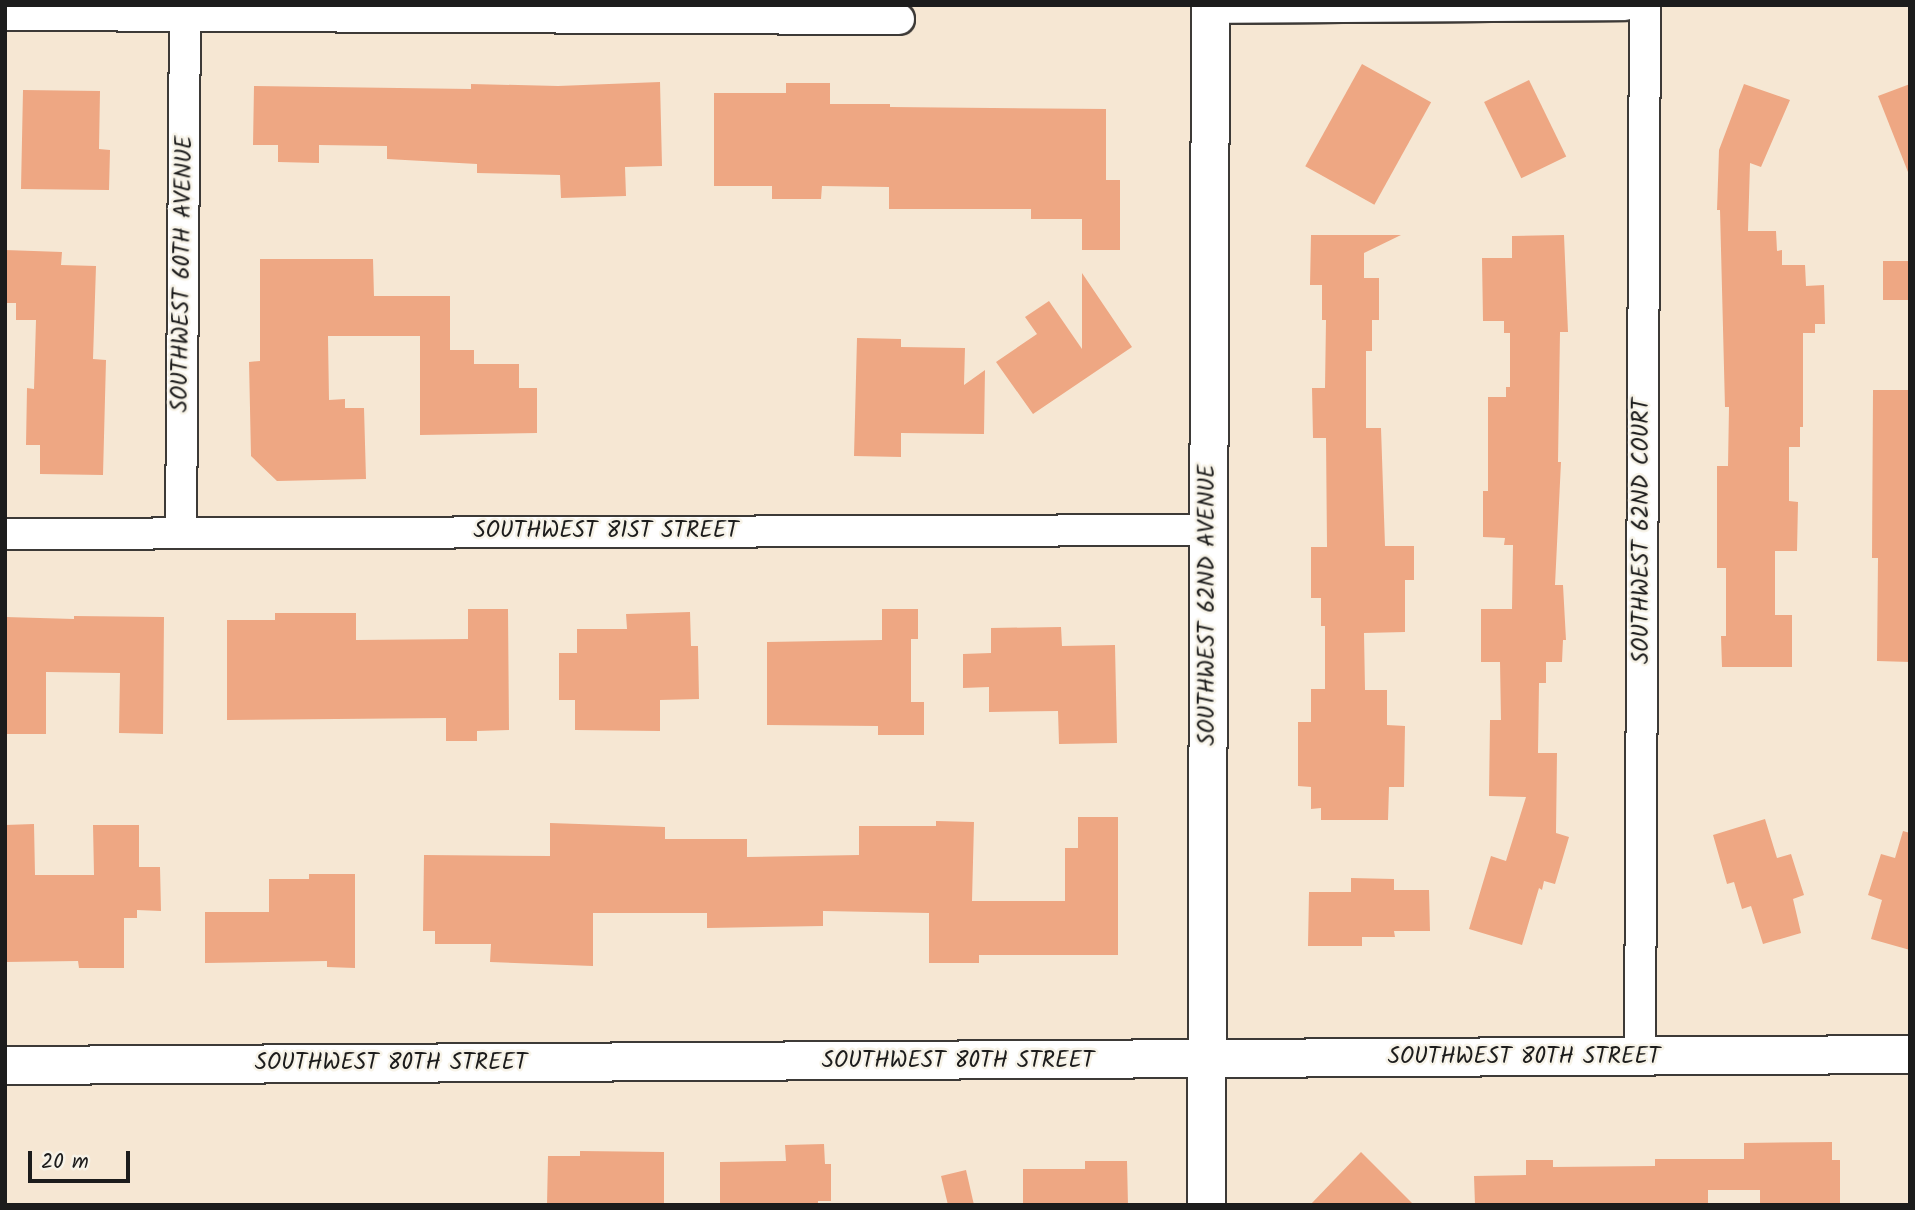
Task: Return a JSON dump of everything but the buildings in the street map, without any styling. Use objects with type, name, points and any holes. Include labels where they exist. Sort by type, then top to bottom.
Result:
[{"type":"street","points":[[1210,7],[1625,5]]},
{"type":"street","name":"SOUTHWEST 62ND COURT","points":[[1640,1056],[1645,5]]},
{"type":"street","name":"SOUTHWEST 62ND AVENUE","points":[[1206,1205],[1210,7]]},
{"type":"street","points":[[5,15],[438,10],[899,19]]},
{"type":"street","name":"SOUTHWEST 60TH AVENUE","points":[[181,533],[186,15]]},
{"type":"street","name":"SOUTHWEST 81ST STREET","points":[[5,534],[1207,530]]},
{"type":"street","name":"SOUTHWEST 80TH STREET","points":[[5,1065],[1910,1054]]}]
